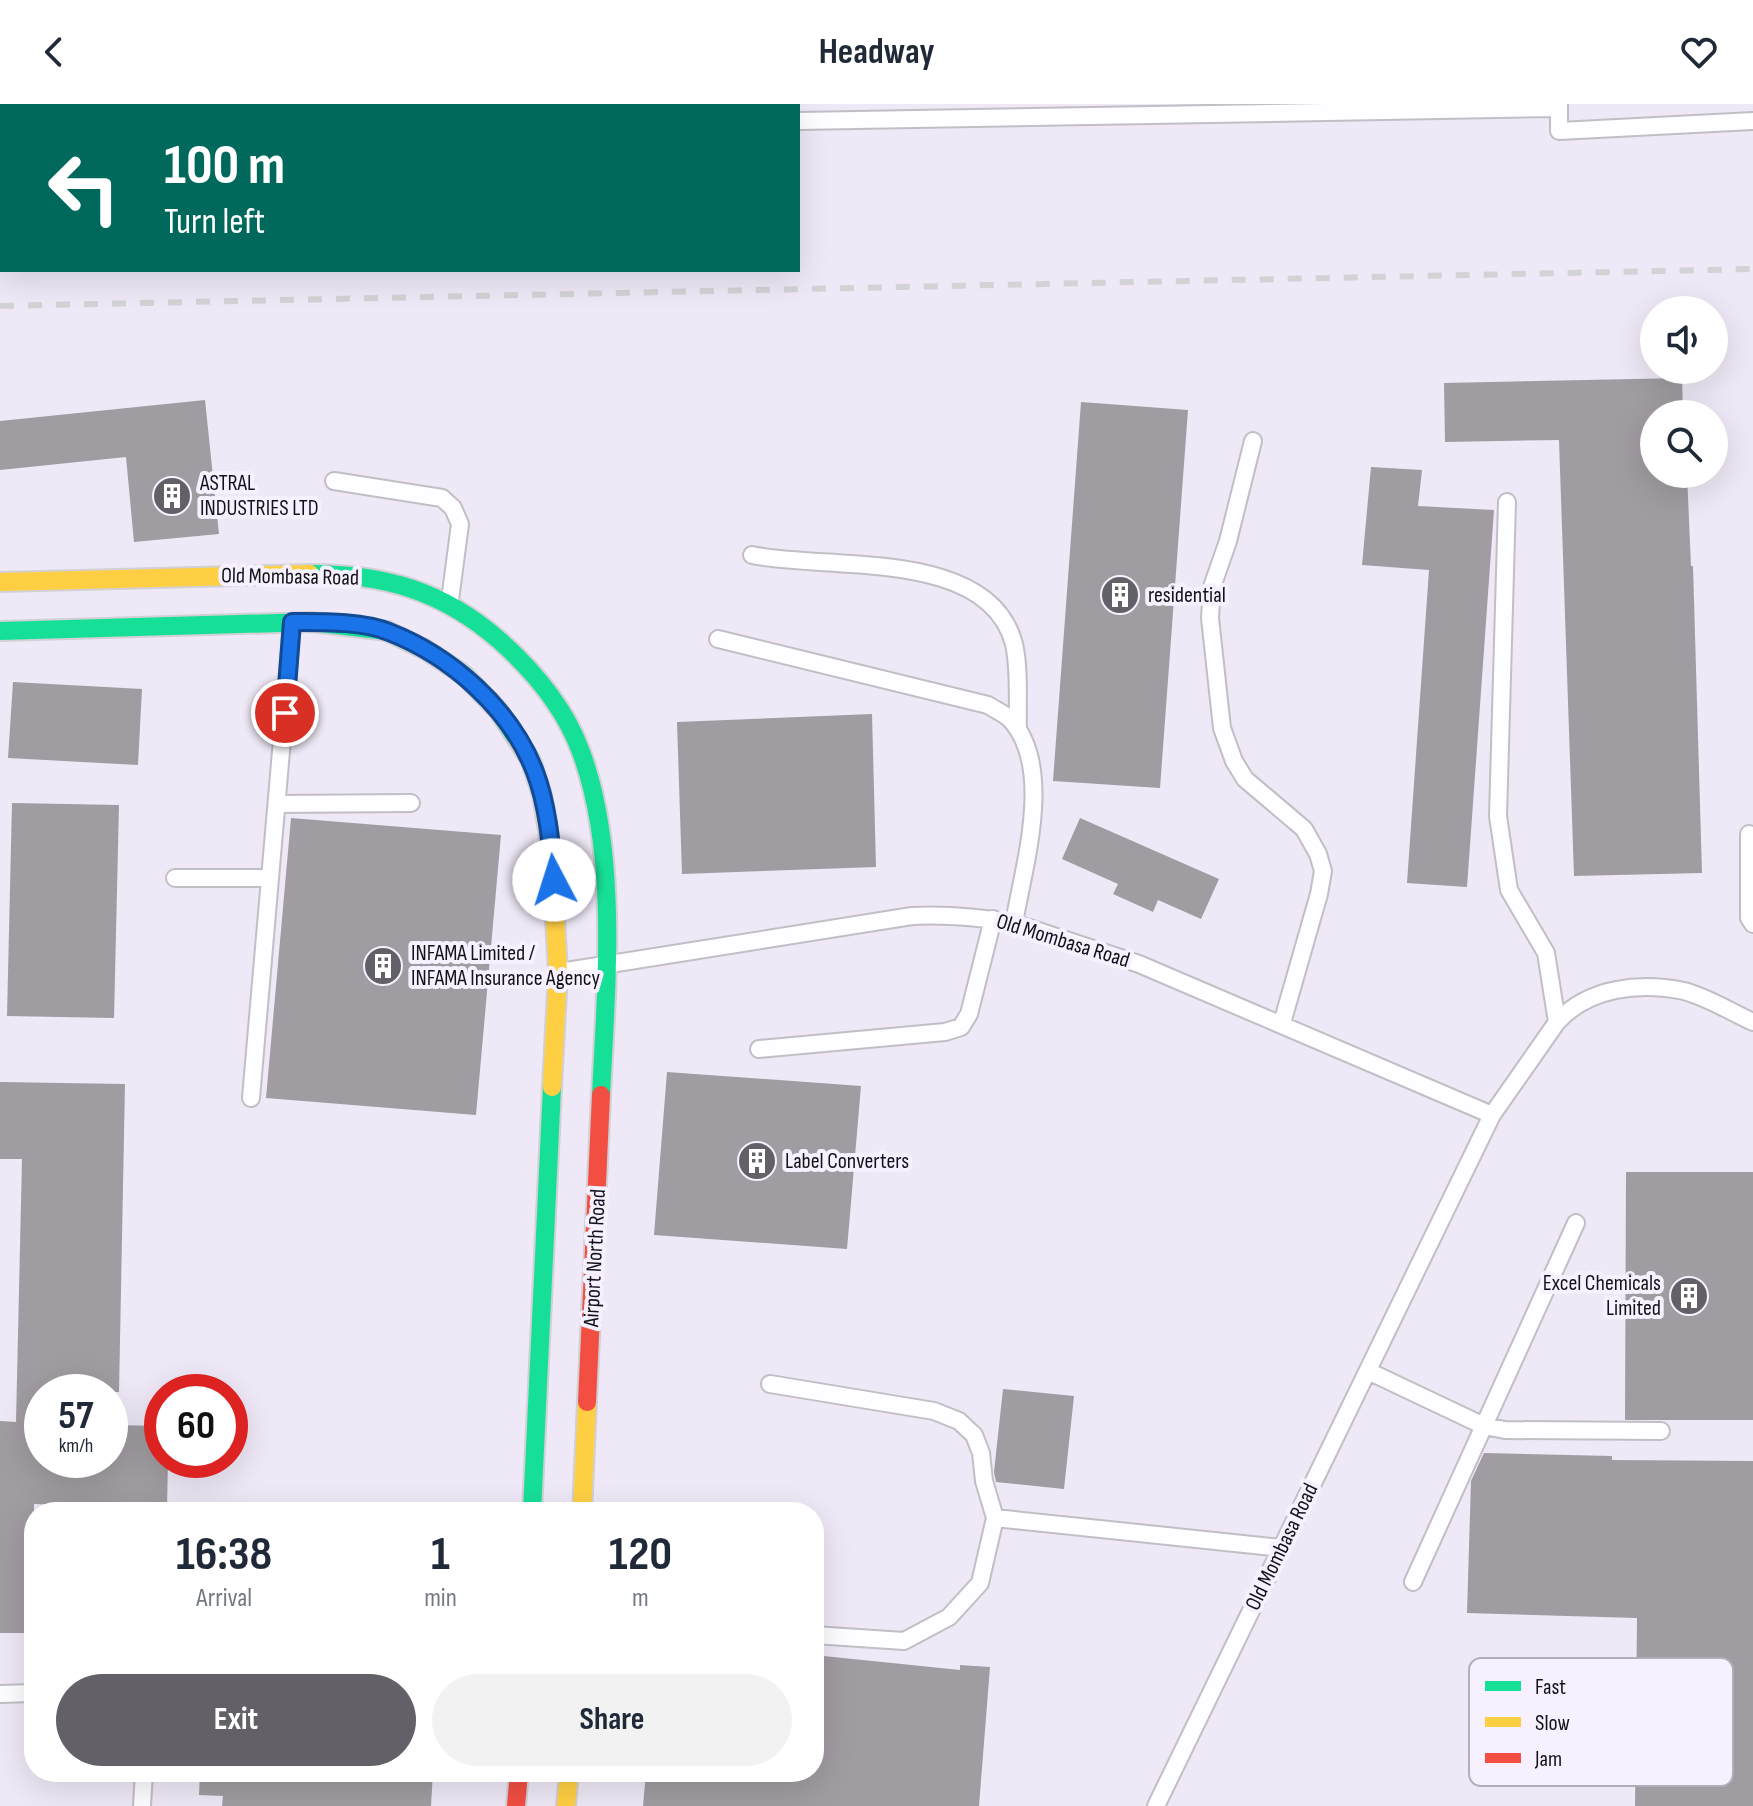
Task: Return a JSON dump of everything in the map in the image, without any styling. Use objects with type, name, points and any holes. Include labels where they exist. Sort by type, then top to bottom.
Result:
[{"type":"main road","name":"Old Mombasa Road","points":[[0,582],[295,574],[349,576],[374,579],[431,595],[495,636],[541,683],[569,723],[587,772],[597,816],[604,884],[607,1005]]},
{"type":"main road","name":"Old Mombasa Road","points":[[0,631],[292,622],[342,623],[387,631],[426,650],[464,675],[498,710],[531,761],[542,795],[551,848],[558,972],[533,1502]]},
{"type":"main road","name":"Airport North Road","points":[[582,1502],[607,1005]]},
{"type":"main road","points":[[516,1806],[518,1782]]},
{"type":"main road","points":[[566,1806],[568,1782]]},
{"type":"lane","points":[[800,121],[1559,106],[1559,131],[1753,121]]},
{"type":"lane","points":[[1253,441],[1228,541],[1212,587],[1210,618],[1222,728],[1234,761],[1245,779],[1304,829],[1318,854],[1323,871],[1282,1023]]},
{"type":"lane","points":[[334,481],[442,498],[453,508],[460,524],[449,605]]},
{"type":"lane","points":[[1507,502],[1498,816],[1509,890],[1546,953],[1557,1022]]},
{"type":"lane","points":[[752,555],[781,561],[889,566],[923,572],[966,587],[991,607],[1007,628],[1014,645],[1018,732]]},
{"type":"lane","points":[[251,1098],[292,622]]},
{"type":"lane","points":[[718,639],[988,705],[1008,717],[1023,739],[1034,771],[1034,804],[1014,923]]},
{"type":"lane","points":[[277,804],[411,803]]},
{"type":"lane","points":[[1749,834],[1749,918],[1753,924]]},
{"type":"lane","points":[[175,878],[270,878]]},
{"type":"lane","name":"Old Mombasa Road","points":[[558,972],[912,916],[955,914],[993,919],[1139,964],[1492,1115]]},
{"type":"lane","points":[[759,1049],[945,1032],[961,1027],[969,1014],[993,919]]},
{"type":"lane","name":"Old Mombasa Road","points":[[1156,1806],[1492,1115],[1557,1022],[1567,1010],[1600,994],[1639,985],[1687,992],[1753,1022]]},
{"type":"lane","points":[[1413,1582],[1576,1223]]},
{"type":"lane","points":[[1368,1371],[1484,1426],[1523,1431],[1661,1431]]},
{"type":"lane","points":[[770,1384],[934,1411],[959,1421],[974,1435],[981,1453],[984,1481],[995,1518],[980,1583],[949,1617],[904,1641],[824,1636]]},
{"type":"lane","points":[[995,1518],[1282,1548]]},
{"type":"lane","points":[[0,1694],[24,1693]]},
{"type":"lane","points":[[142,1806],[143,1782]]},
{"type":"shaded area","points":[[800,104],[1753,104],[1753,1806],[0,1806],[0,272],[800,272]]},
{"type":"building","points":[[1640,379],[1640,384],[1682,384],[1683,400],[1640,400],[1640,488],[1688,488],[1693,566],[1702,873],[1574,876],[1559,440],[1445,442],[1444,383]]},
{"type":"building","name":"ASTRAL INDUSTRIES LTD","points":[[205,400],[219,534],[134,542],[126,457],[0,470],[0,421]]},
{"type":"building","name":"residential","points":[[1081,402],[1188,410],[1160,788],[1053,781]]},
{"type":"building","points":[[1371,467],[1422,470],[1418,506],[1494,510],[1467,887],[1407,883],[1429,570],[1362,565]]},
{"type":"building","points":[[13,682],[142,689],[138,765],[8,758]]},
{"type":"building","points":[[872,714],[876,867],[682,874],[677,722]]},
{"type":"building","points":[[12,803],[119,805],[114,1018],[7,1016]]},
{"type":"building","name":"INFAMA Limited / INFAMA Insurance Agency","points":[[291,818],[501,835],[476,1115],[266,1098]]},
{"type":"building","points":[[1080,818],[1219,879],[1201,919],[1158,900],[1153,912],[1113,894],[1118,884],[1062,859]]},
{"type":"building","name":"Label Converters","points":[[667,1072],[861,1086],[847,1249],[654,1235]]},
{"type":"building","points":[[0,1082],[125,1084],[119,1374],[24,1374],[24,1478],[128,1478],[128,1425],[144,1426],[144,1478],[168,1478],[167,1502],[24,1502],[24,1633],[0,1633],[0,1421],[16,1422],[22,1159],[0,1159]]},
{"type":"building","name":"Excel Chemicals Limited","points":[[1626,1172],[1753,1172],[1753,1420],[1625,1420]]},
{"type":"building","points":[[1003,1389],[1074,1396],[1064,1489],[996,1482],[994,1472]]},
{"type":"building","points":[[1484,1453],[1612,1456],[1612,1460],[1753,1461],[1753,1806],[1635,1806],[1635,1786],[1733,1786],[1733,1658],[1637,1658],[1637,1618],[1467,1613],[1471,1481]]},
{"type":"building","points":[[824,1656],[960,1670],[960,1665],[990,1667],[979,1806],[643,1806],[645,1782],[824,1782]]},
{"type":"building","points":[[200,1782],[432,1782],[431,1806],[222,1806],[223,1796],[199,1795]]},
{"type":"railway","points":[[0,306],[1753,269]]},
{"type":"traffic: fast","points":[[310,574],[363,577],[388,582],[456,609],[478,623],[524,664],[566,720],[581,752],[601,834],[607,922],[601,1095]]},
{"type":"traffic: fast","points":[[0,631],[312,622],[387,631],[426,650],[464,675],[498,710],[517,739]]},
{"type":"traffic: fast","points":[[532,1502],[552,1087]]},
{"type":"traffic: slow","points":[[0,582],[310,574]]},
{"type":"traffic: slow","points":[[517,739],[531,761],[542,795],[551,848],[558,972],[552,1087]]},
{"type":"traffic: slow","points":[[582,1502],[587,1402]]},
{"type":"traffic: slow","points":[[566,1806],[568,1782]]},
{"type":"traffic: jam","points":[[587,1402],[601,1095]]},
{"type":"traffic: jam","points":[[516,1806],[518,1782]]},
{"type":"place","name":"ASTRAL INDUSTRIES LTD","points":[[172,496]]},
{"type":"place","name":"residential","points":[[1120,595]]},
{"type":"place","name":"INFAMA Limited / INFAMA Insurance Agency","points":[[383,966]]},
{"type":"place","name":"Label Converters","points":[[757,1161]]},
{"type":"place","name":"Excel Chemicals Limited","points":[[1689,1296]]},
{"type":"route","points":[[285,713],[292,622],[342,623],[387,631],[426,650],[464,675],[498,710],[531,761],[542,795],[554,880]]}]
